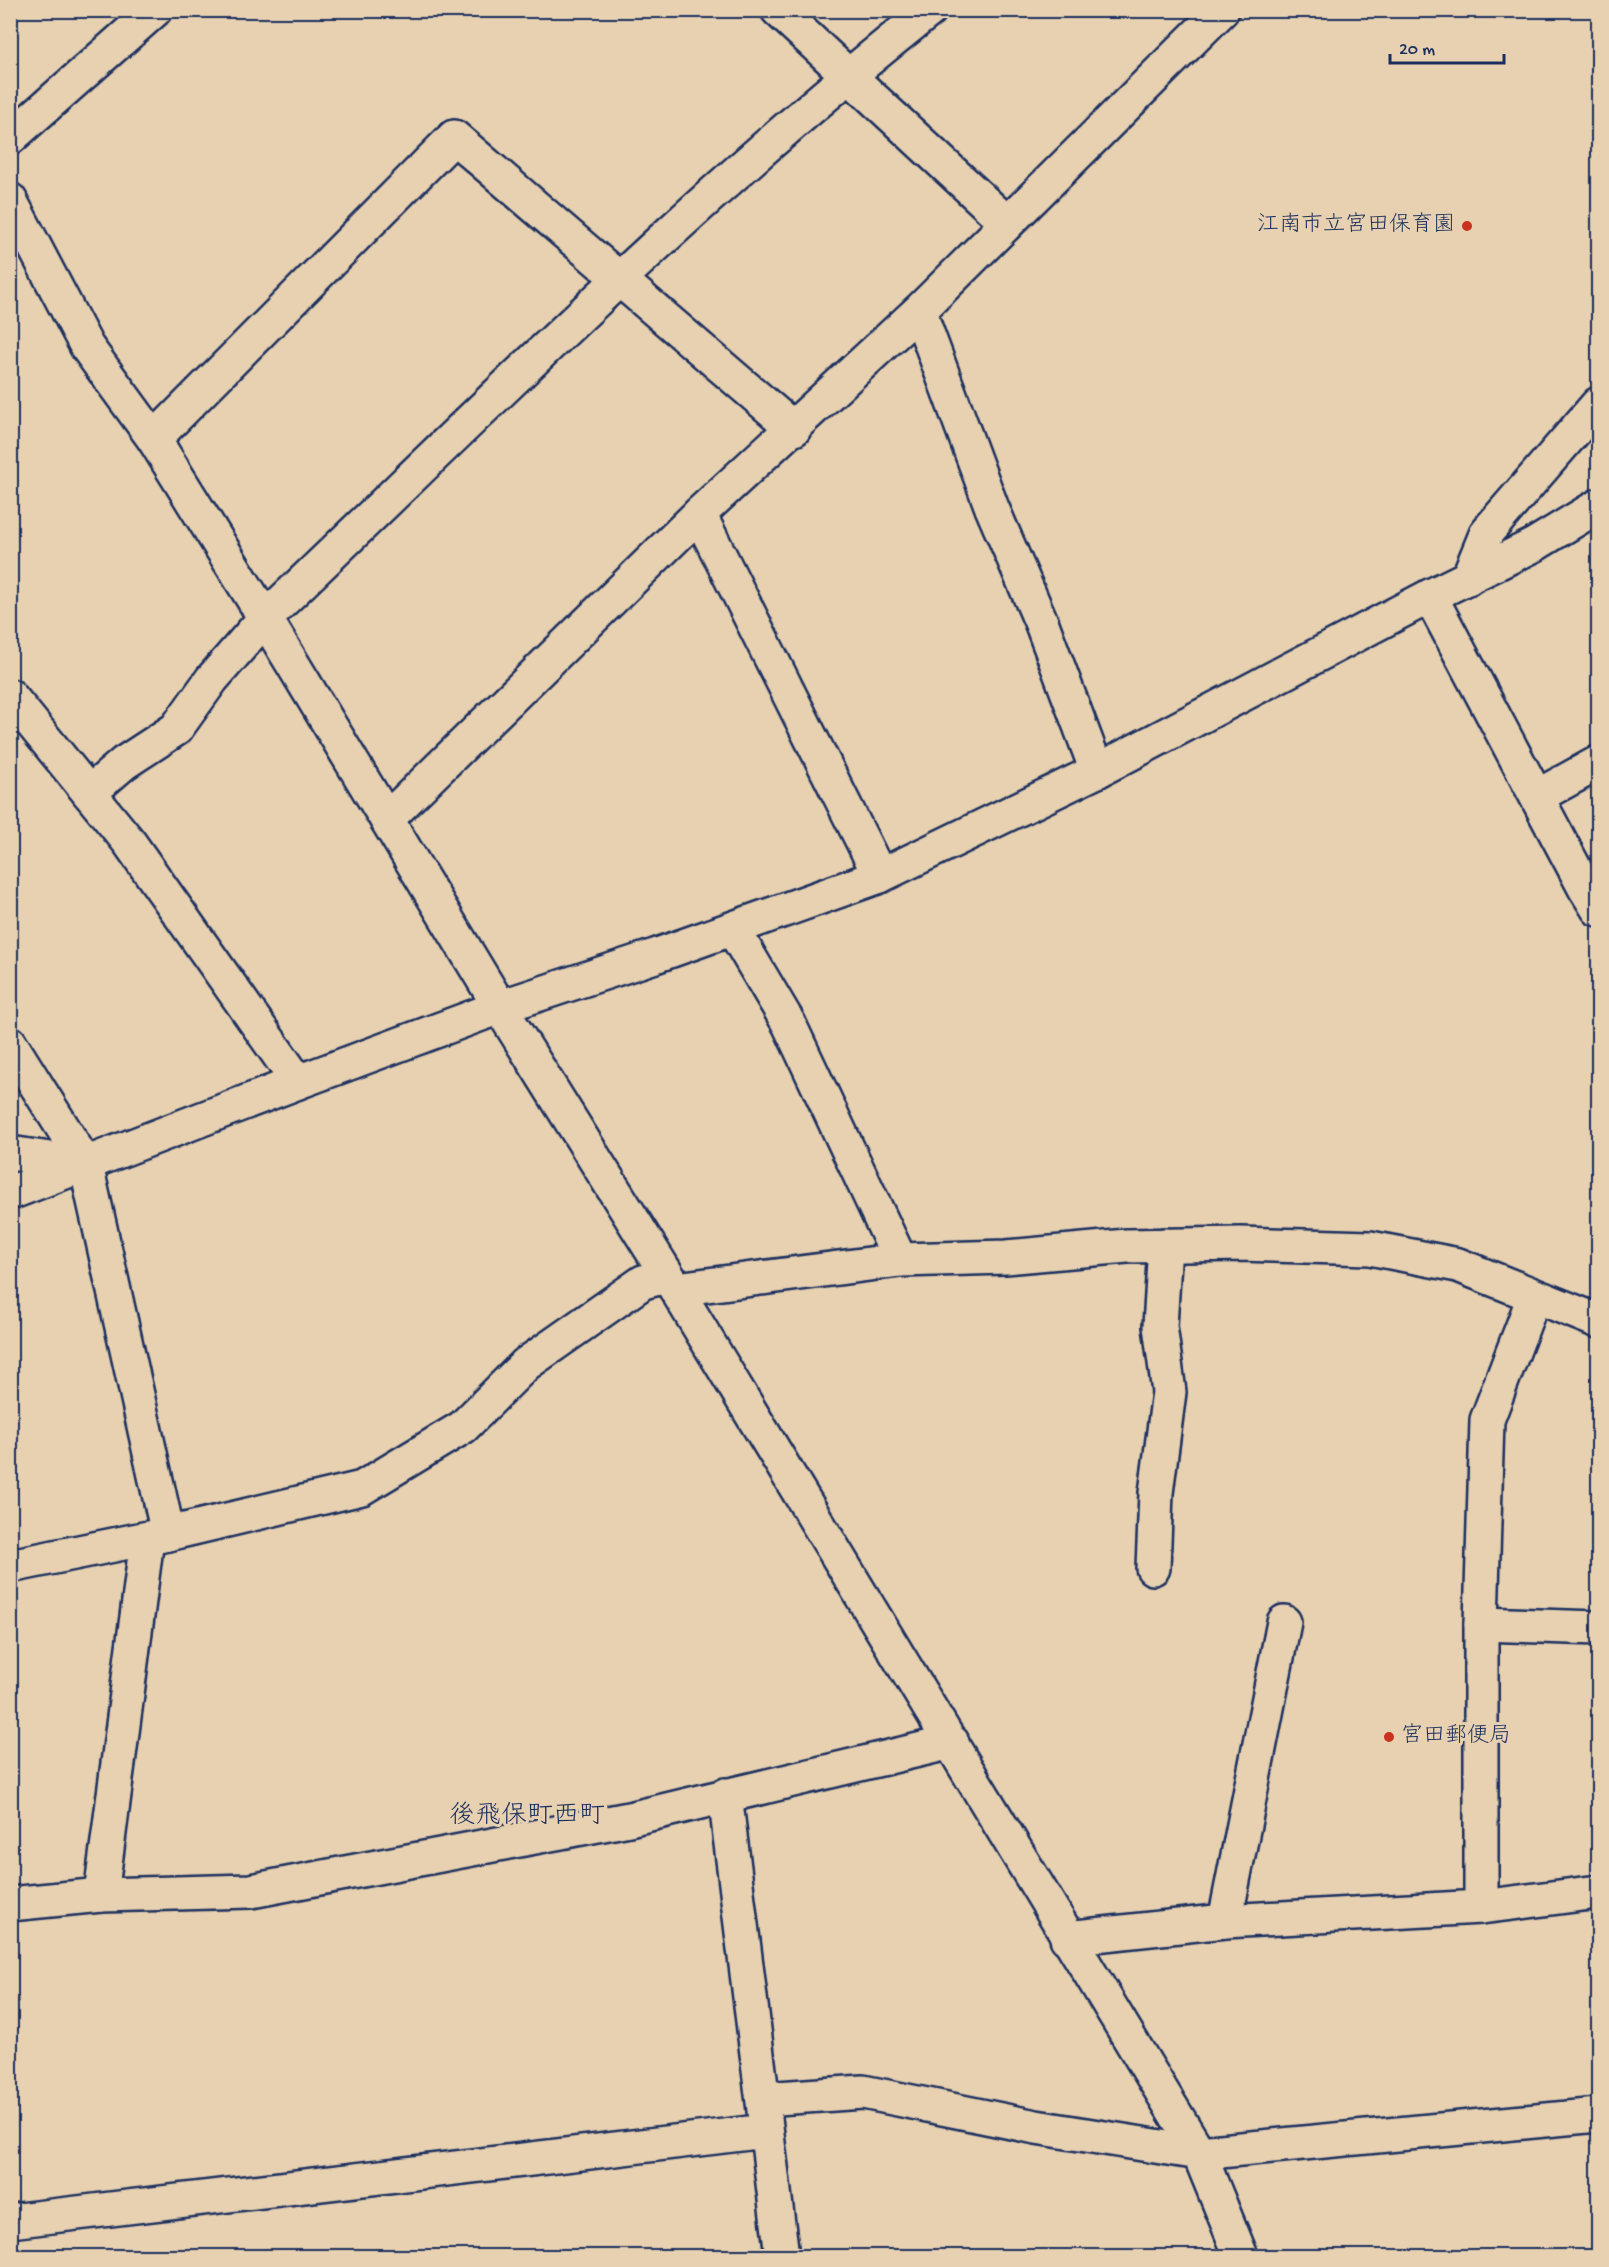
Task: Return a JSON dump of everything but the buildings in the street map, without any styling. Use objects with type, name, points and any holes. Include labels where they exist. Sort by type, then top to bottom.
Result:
[{"type":"street","points":[[10,138],[155,10]]},
{"type":"street","points":[[778,10],[1007,223]]},
{"type":"street","points":[[89,793],[124,763],[176,729],[212,679],[265,618],[621,278],[849,74],[930,10]]},
{"type":"street","points":[[387,819],[699,514],[794,429],[919,310],[1222,10]]},
{"type":"street","points":[[154,439],[454,137],[621,278],[794,429]]},
{"type":"street","points":[[10,200],[87,347],[154,439],[265,618],[500,1007],[952,1743],[1067,1938],[1199,2153],[1241,2256]]},
{"type":"street","points":[[919,310],[992,508],[1042,624],[1097,771]]},
{"type":"street","points":[[1468,578],[1487,532],[1599,404]]},
{"type":"street","points":[[10,1193],[500,1007],[733,929],[880,876],[1097,771],[1430,596],[1534,545],[1599,506]]},
{"type":"street","points":[[699,514],[880,876]]},
{"type":"street","points":[[1430,596],[1599,909]]},
{"type":"street","points":[[10,696],[129,842],[298,1082]]},
{"type":"street","points":[[1538,796],[1599,763]]},
{"type":"street","points":[[733,929],[789,1024],[900,1260]]},
{"type":"street","points":[[10,1043],[86,1165],[157,1536],[101,1895]]},
{"type":"street","points":[[10,1153],[86,1165]]},
{"type":"street","points":[[10,1566],[157,1536],[362,1488],[463,1426],[526,1364],[643,1282],[671,1283],[900,1260],[1006,1257],[1165,1245],[1241,1244],[1370,1248],[1458,1265],[1599,1321]]},
{"type":"street","points":[[1153,1568],[1156,1493],[1169,1392],[1160,1326],[1165,1245]]},
{"type":"street","points":[[1481,1907],[1481,1624],[1487,1420],[1534,1297]]},
{"type":"street","points":[[1225,1921],[1284,1622]]},
{"type":"street","points":[[1481,1624],[1599,1628]]},
{"type":"street","points":[[10,1904],[101,1895],[251,1891],[629,1819],[952,1743]]},
{"type":"street","points":[[725,1795],[782,2256]]},
{"type":"street","points":[[1067,1938],[1225,1921],[1481,1907],[1599,1892]]},
{"type":"street","points":[[10,2221],[765,2115],[863,2092],[1036,2127],[1199,2153],[1599,2115]]},
{"type":"place","name":"江南市立宮田保育園","points":[[1467,226]]},
{"type":"place","name":"宮田郵便局","points":[[1389,1737]]},
{"type":"district","name":"後飛保町西町","points":[[527,1817]]}]
